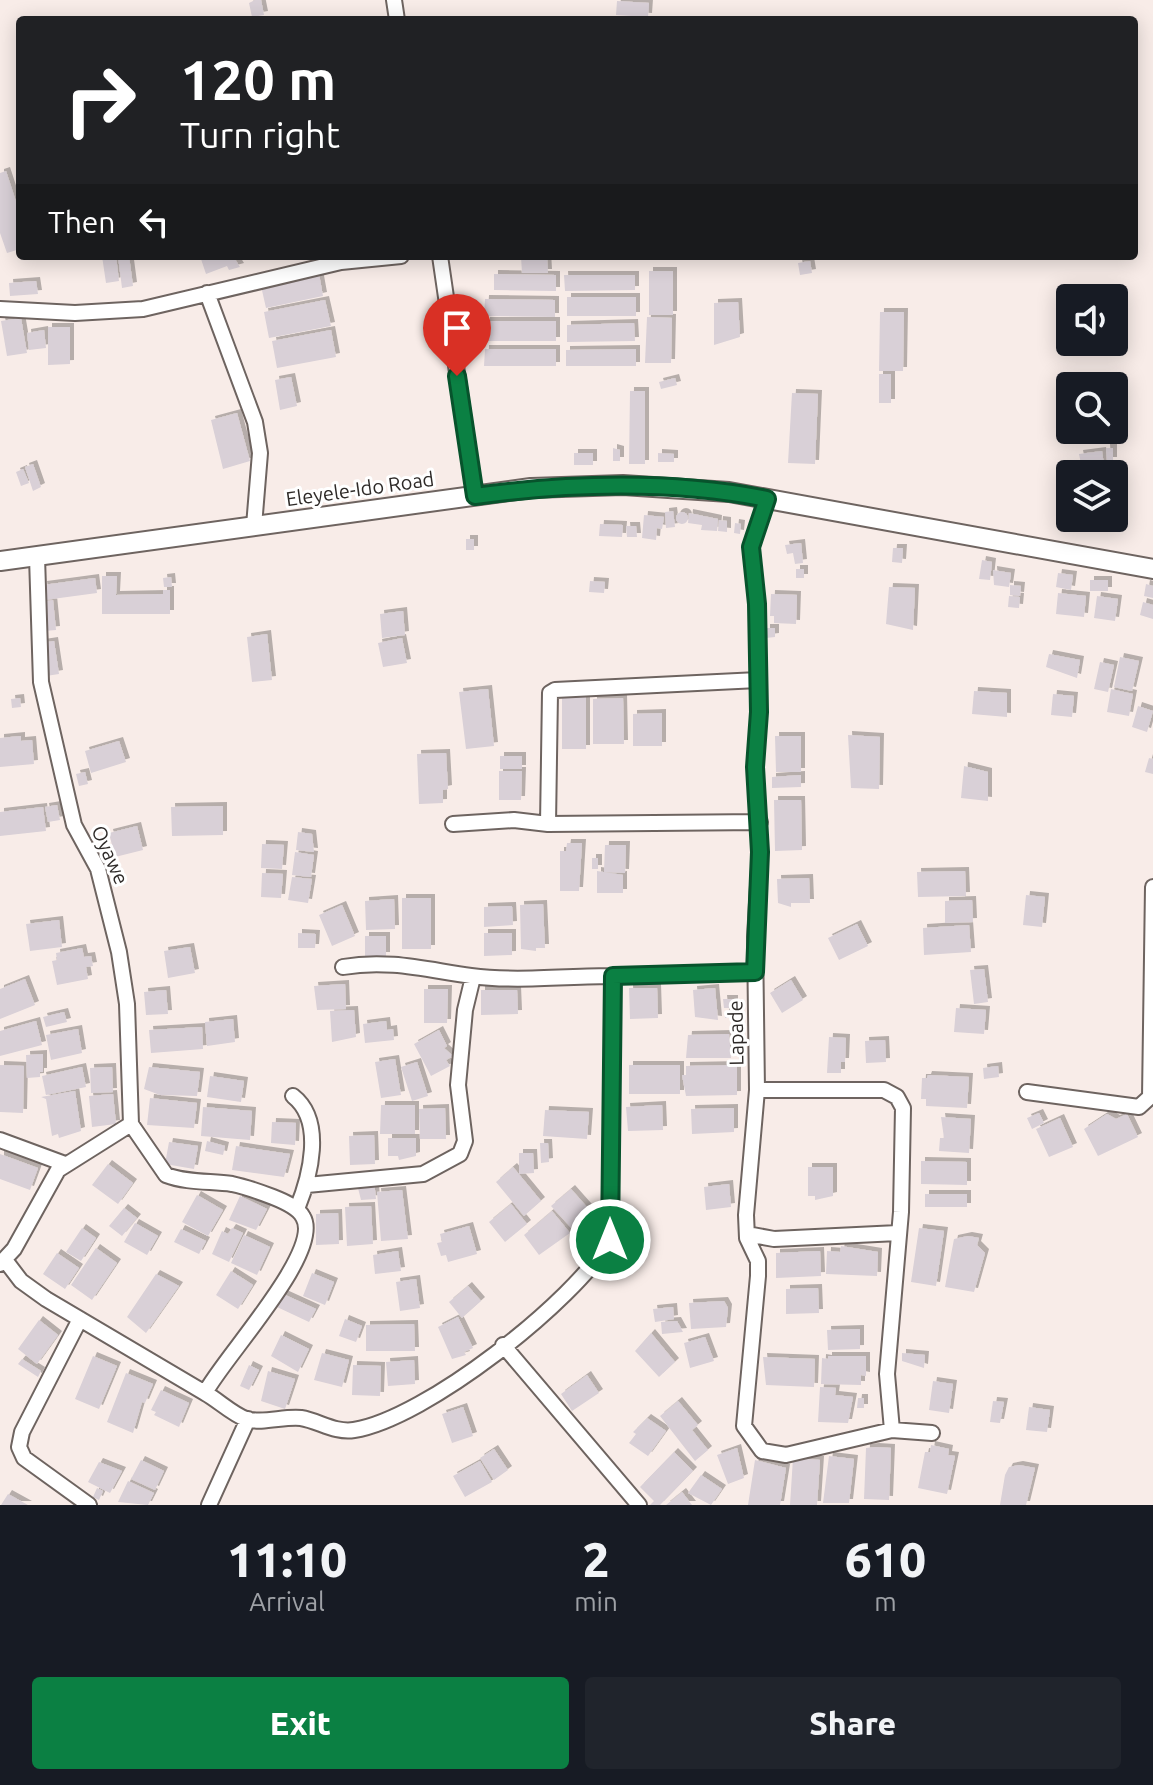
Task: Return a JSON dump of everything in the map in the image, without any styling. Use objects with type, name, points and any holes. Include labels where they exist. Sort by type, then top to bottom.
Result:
[{"type":"main road","name":"Eleyele-Ido Road","points":[[0,561],[531,488],[623,485],[729,492],[1153,569]]},
{"type":"street","points":[[0,309],[75,313],[143,309],[341,262],[361,260]]},
{"type":"street","points":[[441,260],[475,496]]},
{"type":"street","points":[[207,293],[255,422],[260,453],[254,526]]},
{"type":"street","name":"Lapade","points":[[747,1234],[757,1090],[755,972],[760,822],[755,767],[757,604],[751,547],[767,499]]},
{"type":"street","name":"Oyawe","points":[[37,557],[41,682],[74,825],[102,881],[119,952],[127,1004],[131,1124]]},
{"type":"street","points":[[548,824],[550,693],[555,690],[758,680]]},
{"type":"street","points":[[453,824],[514,820],[548,824],[760,822]]},
{"type":"street","points":[[1027,1092],[1139,1107],[1146,1104],[1150,1097],[1153,887]]},
{"type":"street","points":[[343,967],[366,963],[412,964],[473,977],[755,972]]},
{"type":"street","points":[[205,1393],[219,1367],[302,1253],[306,1227],[297,1209],[236,1185],[166,1175],[131,1124],[65,1164],[50,1182],[2,1262],[21,1281],[80,1319],[248,1419],[299,1418],[344,1430],[357,1430],[421,1405],[540,1318],[600,1257],[610,1240],[613,976]]},
{"type":"street","points":[[307,1185],[423,1174],[460,1154],[465,1141],[458,1085],[473,977]]},
{"type":"street","points":[[757,1090],[884,1090],[897,1097],[903,1108],[898,1233],[887,1374],[892,1430]]},
{"type":"street","points":[[293,1096],[305,1105],[312,1160],[307,1185],[297,1209]]},
{"type":"street","points":[[0,1140],[65,1164]]},
{"type":"street","points":[[898,1233],[801,1239],[747,1234],[758,1261],[758,1276],[744,1400],[744,1426],[762,1451],[786,1455],[892,1430],[932,1433]]},
{"type":"street","points":[[80,1319],[22,1432],[19,1447],[24,1458],[89,1505]]},
{"type":"street","points":[[503,1345],[639,1505]]},
{"type":"street","points":[[209,1505],[248,1419]]},
{"type":"building","points":[[261,0],[264,15],[252,16],[249,3]]},
{"type":"building","points":[[617,1],[649,3],[648,16],[616,15]]},
{"type":"building","points":[[6,171],[16,202],[16,250],[7,253],[0,233],[0,173]]},
{"type":"building","points":[[103,260],[116,260],[119,281],[106,283]]},
{"type":"building","points":[[118,260],[130,260],[133,286],[122,288]]},
{"type":"building","points":[[201,260],[236,260],[240,267],[229,270],[227,266],[206,274]]},
{"type":"building","points":[[521,260],[547,260],[548,273],[522,273]]},
{"type":"building","points":[[810,261],[812,273],[800,275],[798,263]]},
{"type":"building","points":[[649,271],[673,271],[673,315],[649,315]]},
{"type":"building","points":[[319,274],[323,296],[266,308],[261,286]]},
{"type":"building","points":[[494,274],[556,275],[556,291],[494,290]]},
{"type":"building","points":[[564,275],[635,275],[635,290],[565,291]]},
{"type":"building","points":[[36,281],[38,294],[10,296],[9,283]]},
{"type":"building","points":[[567,297],[636,297],[636,316],[567,316]]},
{"type":"building","points":[[485,299],[555,300],[555,317],[484,316]]},
{"type":"building","points":[[325,300],[331,326],[269,338],[264,312]]},
{"type":"building","points":[[738,302],[740,337],[714,345],[714,303]]},
{"type":"building","points":[[880,312],[904,312],[903,371],[879,371]]},
{"type":"building","points":[[647,317],[672,318],[671,363],[645,363]]},
{"type":"building","points":[[21,318],[27,353],[7,356],[1,321]]},
{"type":"building","points":[[486,321],[556,321],[556,341],[486,341]]},
{"type":"building","points":[[634,323],[635,341],[567,342],[567,325]]},
{"type":"building","points":[[48,327],[70,327],[70,364],[48,365]]},
{"type":"building","points":[[44,330],[46,348],[29,350],[27,333]]},
{"type":"building","points":[[331,330],[336,357],[277,368],[272,341]]},
{"type":"building","points":[[485,349],[556,349],[556,366],[484,366]]},
{"type":"building","points":[[636,349],[636,366],[566,366],[566,350]]},
{"type":"building","points":[[879,374],[891,374],[891,403],[879,403]]},
{"type":"building","points":[[291,377],[297,406],[280,410],[275,380]]},
{"type":"building","points":[[675,378],[677,385],[661,389],[659,382]]},
{"type":"building","points":[[630,391],[645,391],[645,464],[629,464]]},
{"type":"building","points":[[792,393],[818,394],[815,464],[788,463]]},
{"type":"building","points":[[237,413],[250,461],[223,469],[211,420]]},
{"type":"building","points":[[613,448],[620,450],[620,461],[613,461]]},
{"type":"building","points":[[1106,448],[1113,448],[1113,460],[1107,460]]},
{"type":"building","points":[[1102,451],[1103,460],[1080,460],[1079,454]]},
{"type":"building","points":[[574,453],[593,453],[593,465],[574,465]]},
{"type":"building","points":[[658,453],[674,454],[674,462],[658,462]]},
{"type":"building","points":[[33,464],[41,487],[33,491],[25,467]]},
{"type":"building","points":[[23,469],[29,483],[21,486],[16,472]]},
{"type":"building","points":[[673,511],[675,527],[666,528],[665,512]]},
{"type":"building","points":[[682,512],[688,518],[682,524],[676,518]]},
{"type":"building","points":[[689,513],[718,519],[717,531],[701,530],[702,525],[688,523]]},
{"type":"building","points":[[644,515],[664,517],[662,529],[657,528],[656,540],[642,538]]},
{"type":"building","points":[[719,520],[727,521],[727,532],[718,531]]},
{"type":"building","points":[[735,523],[741,524],[740,534],[734,533]]},
{"type":"building","points":[[600,524],[623,525],[622,537],[599,536]]},
{"type":"building","points":[[626,526],[636,526],[637,537],[627,537]]},
{"type":"building","points":[[466,539],[474,539],[474,550],[466,550]]},
{"type":"building","points":[[801,543],[803,563],[795,564],[793,553],[787,554],[785,545]]},
{"type":"building","points":[[893,548],[903,548],[902,563],[892,562]]},
{"type":"building","points":[[982,560],[992,562],[990,580],[979,579]]},
{"type":"building","points":[[796,569],[804,569],[804,578],[796,578]]},
{"type":"building","points":[[993,570],[1011,573],[1009,587],[994,585]]},
{"type":"building","points":[[1058,573],[1073,575],[1071,590],[1056,587]]},
{"type":"building","points":[[102,576],[117,576],[116,595],[163,594],[163,590],[170,590],[170,614],[102,614]]},
{"type":"building","points":[[171,577],[172,587],[164,587],[163,578]]},
{"type":"building","points":[[95,578],[97,593],[45,600],[43,585]]},
{"type":"building","points":[[1090,580],[1108,580],[1108,591],[1090,591]]},
{"type":"building","points":[[590,581],[605,582],[604,593],[589,592]]},
{"type":"building","points":[[1146,584],[1153,586],[1153,598],[1144,596]]},
{"type":"building","points":[[1010,585],[1021,586],[1020,596],[1010,595]]},
{"type":"building","points":[[889,587],[915,588],[913,630],[886,624]]},
{"type":"building","points":[[1058,593],[1086,596],[1084,617],[1056,614]]},
{"type":"building","points":[[771,594],[797,595],[796,624],[774,623],[774,616],[770,616]]},
{"type":"building","points":[[1009,596],[1020,597],[1019,608],[1008,607]]},
{"type":"building","points":[[1097,596],[1118,599],[1115,621],[1094,618]]},
{"type":"building","points":[[53,600],[56,630],[44,631],[41,602]]},
{"type":"building","points":[[1143,602],[1153,605],[1153,619],[1140,615]]},
{"type":"building","points":[[403,611],[405,635],[382,638],[380,614]]},
{"type":"building","points":[[766,628],[775,628],[775,637],[766,638]]},
{"type":"building","points":[[267,634],[272,680],[252,682],[247,637]]},
{"type":"building","points":[[402,638],[407,663],[383,667],[378,643]]},
{"type":"building","points":[[54,641],[59,674],[46,676],[41,643]]},
{"type":"building","points":[[1049,654],[1080,660],[1077,678],[1046,667]]},
{"type":"building","points":[[1120,657],[1139,661],[1132,691],[1114,687]]},
{"type":"building","points":[[1100,662],[1114,665],[1108,692],[1094,689]]},
{"type":"building","points":[[488,689],[494,746],[466,749],[459,692]]},
{"type":"building","points":[[1111,689],[1133,694],[1129,716],[1107,712]]},
{"type":"building","points":[[974,691],[1007,693],[1007,717],[972,714]]},
{"type":"building","points":[[562,694],[586,694],[586,749],[562,749]]},
{"type":"building","points":[[1053,694],[1074,696],[1072,717],[1051,715]]},
{"type":"building","points":[[20,698],[21,707],[12,708],[11,699]]},
{"type":"building","points":[[623,698],[624,744],[593,744],[593,699]]},
{"type":"building","points":[[1138,706],[1153,711],[1147,732],[1132,727]]},
{"type":"building","points":[[662,713],[662,746],[633,746],[633,714]]},
{"type":"building","points":[[848,735],[880,737],[879,789],[851,788]]},
{"type":"building","points":[[21,736],[21,741],[32,740],[34,764],[0,767],[0,738]]},
{"type":"building","points":[[775,736],[801,736],[801,772],[776,772]]},
{"type":"building","points":[[119,741],[126,762],[91,773],[85,751]]},
{"type":"building","points":[[446,753],[448,789],[443,790],[443,803],[419,804],[417,754]]},
{"type":"building","points":[[500,756],[522,756],[522,769],[500,769]]},
{"type":"building","points":[[1149,758],[1153,759],[1153,774],[1145,772]]},
{"type":"building","points":[[964,766],[988,772],[988,801],[961,798]]},
{"type":"building","points":[[499,771],[522,771],[521,800],[499,800]]},
{"type":"building","points":[[85,772],[88,784],[79,786],[76,774]]},
{"type":"building","points":[[801,775],[801,787],[772,788],[772,777]]},
{"type":"building","points":[[774,800],[801,800],[802,850],[775,851]]},
{"type":"building","points":[[57,805],[60,820],[48,822],[45,807]]},
{"type":"building","points":[[223,806],[223,835],[172,836],[171,807]]},
{"type":"building","points":[[43,807],[46,831],[0,836],[0,812]]},
{"type":"building","points":[[137,826],[143,850],[115,857],[109,833]]},
{"type":"building","points":[[298,832],[312,834],[314,852],[296,850]]},
{"type":"building","points":[[567,843],[582,843],[579,891],[560,891],[560,851],[566,851]]},
{"type":"building","points":[[262,844],[284,845],[282,869],[261,868]]},
{"type":"building","points":[[605,845],[626,845],[625,873],[604,872]]},
{"type":"building","points":[[295,852],[314,855],[311,877],[292,875]]},
{"type":"building","points":[[592,858],[598,858],[598,869],[592,869]]},
{"type":"building","points":[[597,871],[623,875],[623,893],[597,893]]},
{"type":"building","points":[[965,871],[966,896],[918,897],[917,872]]},
{"type":"building","points":[[262,873],[283,874],[281,898],[261,897]]},
{"type":"building","points":[[292,877],[312,879],[308,903],[288,900]]},
{"type":"building","points":[[809,878],[810,903],[791,903],[791,907],[778,903],[777,879]]},
{"type":"building","points":[[1026,895],[1045,897],[1042,927],[1023,925]]},
{"type":"building","points":[[402,898],[431,898],[431,949],[402,949]]},
{"type":"building","points":[[394,899],[395,929],[366,930],[365,901]]},
{"type":"building","points":[[972,900],[973,922],[945,923],[945,901]]},
{"type":"building","points":[[543,904],[545,948],[536,948],[536,951],[521,949],[520,905]]},
{"type":"building","points":[[342,905],[355,936],[332,946],[319,915]]},
{"type":"building","points":[[512,906],[513,925],[484,927],[484,907]]},
{"type":"building","points":[[59,920],[62,947],[30,951],[26,924]]},
{"type":"building","points":[[857,924],[868,946],[839,960],[828,938]]},
{"type":"building","points":[[969,925],[971,952],[924,955],[923,928]]},
{"type":"building","points":[[298,933],[316,934],[315,948],[298,948]]},
{"type":"building","points":[[484,933],[512,933],[512,955],[484,956]]},
{"type":"building","points":[[365,936],[386,936],[386,956],[365,956]]},
{"type":"building","points":[[190,947],[195,973],[168,978],[164,951]]},
{"type":"building","points":[[82,948],[84,957],[91,956],[93,966],[86,967],[88,979],[57,985],[52,961],[57,960],[56,953]]},
{"type":"building","points":[[984,969],[988,1002],[974,1004],[970,970]]},
{"type":"building","points":[[25,979],[35,1005],[0,1019],[0,989]]},
{"type":"building","points":[[791,980],[803,1000],[782,1013],[770,993]]},
{"type":"building","points":[[345,984],[346,1009],[317,1010],[314,986]]},
{"type":"building","points":[[629,988],[657,988],[658,1018],[630,1019]]},
{"type":"building","points":[[715,988],[718,1020],[695,1017],[693,990]]},
{"type":"building","points":[[424,989],[448,989],[447,1023],[424,1023]]},
{"type":"building","points":[[166,990],[168,1014],[146,1015],[144,992]]},
{"type":"building","points":[[481,990],[517,990],[518,1014],[481,1015]]},
{"type":"building","points":[[723,999],[734,999],[734,1008],[724,1008]]},
{"type":"building","points":[[956,1008],[986,1010],[984,1034],[954,1032]]},
{"type":"building","points":[[354,1010],[356,1037],[332,1042],[330,1011]]},
{"type":"building","points":[[738,1010],[738,1017],[725,1018],[725,1011]]},
{"type":"building","points":[[64,1012],[67,1022],[46,1027],[43,1017]]},
{"type":"building","points":[[233,1019],[235,1042],[207,1046],[205,1022]]},
{"type":"building","points":[[36,1021],[42,1045],[0,1056],[0,1031]]},
{"type":"building","points":[[386,1021],[387,1030],[393,1029],[394,1040],[365,1043],[363,1024]]},
{"type":"building","points":[[202,1027],[203,1049],[151,1053],[149,1030]]},
{"type":"building","points":[[78,1029],[82,1053],[51,1060],[46,1035]]},
{"type":"building","points":[[439,1030],[447,1046],[444,1048],[453,1056],[446,1060],[450,1066],[431,1076],[414,1044]]},
{"type":"building","points":[[729,1034],[731,1058],[686,1058],[688,1035]]},
{"type":"building","points":[[829,1037],[846,1038],[845,1062],[841,1062],[841,1073],[827,1073]]},
{"type":"building","points":[[885,1040],[886,1062],[866,1063],[865,1041]]},
{"type":"building","points":[[43,1054],[40,1077],[27,1078],[26,1055]]},
{"type":"building","points":[[395,1059],[401,1095],[381,1098],[375,1062]]},
{"type":"building","points":[[417,1062],[428,1096],[412,1101],[401,1067]]},
{"type":"building","points":[[0,1065],[24,1066],[23,1113],[0,1112]]},
{"type":"building","points":[[629,1065],[680,1065],[680,1094],[629,1094]]},
{"type":"building","points":[[737,1065],[737,1095],[686,1096],[682,1075],[686,1075],[686,1066]]},
{"type":"building","points":[[998,1066],[999,1077],[984,1079],[983,1068]]},
{"type":"building","points":[[82,1067],[86,1087],[46,1095],[42,1076]]},
{"type":"building","points":[[112,1067],[113,1092],[91,1093],[90,1068]]},
{"type":"building","points":[[149,1067],[200,1072],[197,1096],[160,1095],[144,1089]]},
{"type":"building","points":[[928,1075],[969,1077],[967,1108],[926,1106],[926,1099],[921,1099],[922,1078]]},
{"type":"building","points":[[210,1076],[244,1081],[241,1102],[207,1097]]},
{"type":"building","points":[[75,1091],[81,1131],[59,1138],[58,1134],[52,1136],[46,1099],[41,1097]]},
{"type":"building","points":[[113,1094],[116,1124],[92,1127],[89,1096]]},
{"type":"building","points":[[150,1098],[197,1103],[194,1128],[147,1125]]},
{"type":"building","points":[[381,1105],[415,1105],[415,1134],[380,1134]]},
{"type":"building","points":[[662,1105],[663,1130],[628,1131],[626,1107]]},
{"type":"building","points":[[203,1107],[252,1111],[250,1140],[201,1136]]},
{"type":"building","points":[[445,1108],[446,1139],[420,1139],[419,1109]]},
{"type":"building","points":[[734,1108],[734,1132],[692,1134],[691,1109]]},
{"type":"building","points":[[545,1110],[589,1112],[587,1139],[543,1136]]},
{"type":"building","points":[[1039,1113],[1044,1123],[1032,1129],[1027,1118]]},
{"type":"building","points":[[1107,1114],[1116,1119],[1127,1114],[1138,1137],[1098,1156],[1084,1129]]},
{"type":"building","points":[[941,1117],[971,1119],[969,1153],[939,1151],[940,1138],[944,1138]]},
{"type":"building","points":[[1060,1118],[1073,1147],[1049,1157],[1036,1129]]},
{"type":"building","points":[[272,1122],[296,1123],[295,1145],[271,1143]]},
{"type":"building","points":[[374,1135],[375,1164],[350,1165],[349,1136]]},
{"type":"building","points":[[388,1138],[416,1138],[416,1156],[399,1160],[398,1156],[388,1156]]},
{"type":"building","points":[[207,1141],[225,1146],[223,1155],[205,1151]]},
{"type":"building","points":[[169,1142],[198,1146],[194,1169],[165,1164]]},
{"type":"building","points":[[540,1143],[548,1143],[549,1162],[541,1163]]},
{"type":"building","points":[[236,1146],[290,1154],[284,1177],[232,1170]]},
{"type":"building","points":[[519,1153],[533,1153],[534,1173],[519,1174]]},
{"type":"building","points":[[0,1154],[38,1168],[30,1190],[0,1179]]},
{"type":"building","points":[[921,1161],[967,1162],[967,1185],[921,1184]]},
{"type":"building","points":[[108,1164],[133,1183],[118,1204],[92,1185]]},
{"type":"building","points":[[513,1167],[541,1201],[524,1216],[496,1182]]},
{"type":"building","points":[[808,1167],[833,1167],[833,1196],[815,1200],[815,1196],[808,1196]]},
{"type":"building","points":[[374,1181],[376,1199],[361,1200],[357,1184]]},
{"type":"building","points":[[729,1184],[731,1207],[706,1210],[704,1187]]},
{"type":"building","points":[[571,1189],[595,1216],[576,1233],[551,1206]]},
{"type":"building","points":[[402,1190],[408,1239],[381,1241],[377,1192]]},
{"type":"building","points":[[925,1194],[967,1194],[967,1207],[925,1207]]},
{"type":"building","points":[[197,1195],[223,1210],[208,1236],[182,1222]]},
{"type":"building","points":[[240,1196],[267,1209],[256,1230],[229,1220]]},
{"type":"building","points":[[511,1204],[527,1224],[505,1242],[489,1222]]},
{"type":"building","points":[[371,1206],[373,1244],[347,1246],[345,1207]]},
{"type":"building","points":[[124,1208],[137,1218],[122,1236],[109,1226]]},
{"type":"building","points":[[552,1211],[570,1233],[539,1255],[524,1235]]},
{"type":"building","points":[[338,1213],[339,1244],[316,1245],[316,1214]]},
{"type":"building","points":[[135,1223],[158,1236],[147,1255],[124,1242]]},
{"type":"building","points":[[469,1226],[477,1254],[448,1262],[446,1255],[441,1256],[437,1243],[442,1242],[440,1234]]},
{"type":"building","points":[[82,1228],[96,1238],[81,1261],[66,1252]]},
{"type":"building","points":[[232,1228],[243,1233],[229,1262],[212,1254],[222,1231],[228,1234]]},
{"type":"building","points":[[919,1228],[944,1231],[936,1286],[911,1282]]},
{"type":"building","points":[[181,1229],[206,1241],[199,1254],[174,1242]]},
{"type":"building","points":[[244,1235],[270,1247],[257,1275],[231,1263]]},
{"type":"building","points":[[968,1236],[979,1238],[977,1245],[985,1253],[974,1292],[945,1287],[954,1239]]},
{"type":"building","points":[[841,1246],[878,1252],[877,1276],[826,1274],[827,1251],[840,1252]]},
{"type":"building","points":[[96,1248],[117,1263],[92,1300],[71,1285]]},
{"type":"building","points":[[398,1251],[401,1271],[375,1274],[373,1255]]},
{"type":"building","points":[[820,1251],[821,1276],[776,1278],[776,1253]]},
{"type":"building","points":[[57,1253],[79,1268],[65,1289],[43,1274]]},
{"type":"building","points":[[231,1271],[253,1285],[238,1309],[216,1295]]},
{"type":"building","points":[[312,1273],[334,1282],[325,1305],[303,1296]]},
{"type":"building","points":[[156,1274],[179,1286],[146,1333],[127,1317]]},
{"type":"building","points":[[416,1279],[420,1308],[400,1311],[396,1282]]},
{"type":"building","points":[[468,1286],[481,1301],[462,1318],[449,1302]]},
{"type":"building","points":[[818,1288],[819,1313],[786,1314],[786,1289]]},
{"type":"building","points":[[283,1294],[316,1309],[309,1322],[277,1307]]},
{"type":"building","points":[[724,1301],[728,1308],[726,1327],[691,1329],[689,1303]]},
{"type":"building","points":[[673,1307],[674,1319],[655,1322],[653,1309]]},
{"type":"building","points":[[458,1317],[473,1348],[464,1352],[466,1355],[452,1359],[438,1327]]},
{"type":"building","points":[[345,1319],[362,1326],[356,1342],[339,1336]]},
{"type":"building","points":[[39,1320],[58,1335],[37,1364],[18,1349]]},
{"type":"building","points":[[677,1321],[683,1332],[662,1334],[661,1322]]},
{"type":"building","points":[[414,1324],[415,1351],[366,1351],[366,1325]]},
{"type":"building","points":[[860,1329],[860,1349],[828,1350],[827,1330]]},
{"type":"building","points":[[651,1333],[675,1362],[659,1377],[635,1351]]},
{"type":"building","points":[[281,1335],[309,1349],[298,1372],[271,1356]]},
{"type":"building","points":[[705,1337],[714,1361],[690,1368],[684,1343]]},
{"type":"building","points":[[322,1353],[349,1360],[342,1387],[314,1380]]},
{"type":"building","points":[[902,1353],[925,1355],[924,1368],[902,1361]]},
{"type":"building","points":[[93,1356],[117,1366],[99,1409],[75,1399]]},
{"type":"building","points":[[828,1356],[866,1356],[866,1376],[861,1375],[861,1385],[821,1384],[822,1358],[828,1359]]},
{"type":"building","points":[[763,1357],[815,1359],[814,1387],[766,1385]]},
{"type":"building","points":[[22,1359],[41,1371],[38,1377],[18,1364]]},
{"type":"building","points":[[414,1360],[415,1384],[388,1386],[386,1362]]},
{"type":"building","points":[[249,1365],[259,1370],[249,1390],[240,1386]]},
{"type":"building","points":[[353,1365],[381,1366],[380,1396],[352,1395]]},
{"type":"building","points":[[268,1371],[295,1379],[285,1409],[261,1401]]},
{"type":"building","points":[[126,1373],[153,1384],[145,1403],[142,1402],[133,1433],[107,1422]]},
{"type":"building","points":[[587,1375],[599,1393],[572,1411],[561,1394]]},
{"type":"building","points":[[933,1381],[953,1384],[949,1413],[929,1410]]},
{"type":"building","points":[[820,1387],[836,1388],[835,1395],[853,1397],[848,1423],[818,1422]]},
{"type":"building","points":[[161,1390],[189,1403],[179,1427],[154,1415],[156,1412],[151,1410]]},
{"type":"building","points":[[858,1398],[864,1398],[864,1408],[857,1408]]},
{"type":"building","points":[[678,1401],[698,1425],[692,1430],[708,1450],[695,1461],[660,1416]]},
{"type":"building","points":[[993,1401],[1004,1402],[1000,1423],[990,1422]]},
{"type":"building","points":[[463,1407],[473,1436],[452,1443],[442,1414]]},
{"type":"building","points":[[1029,1407],[1050,1410],[1047,1432],[1026,1430]]},
{"type":"building","points":[[647,1418],[666,1431],[648,1456],[629,1443],[636,1434],[633,1432]]},
{"type":"building","points":[[931,1445],[949,1449],[948,1455],[955,1456],[947,1494],[918,1488],[925,1452],[930,1452]]},
{"type":"building","points":[[737,1448],[744,1478],[728,1484],[717,1455]]},
{"type":"building","points":[[866,1448],[891,1448],[889,1500],[864,1499]]},
{"type":"building","points":[[494,1449],[508,1470],[494,1480],[480,1458]]},
{"type":"building","points":[[674,1452],[693,1471],[660,1505],[650,1505],[654,1501],[640,1487]]},
{"type":"building","points":[[829,1456],[854,1459],[849,1503],[823,1503]]},
{"type":"building","points":[[793,1458],[820,1460],[817,1505],[790,1505]]},
{"type":"building","points":[[141,1460],[164,1471],[155,1490],[131,1479]]},
{"type":"building","points":[[755,1460],[786,1468],[780,1505],[748,1505]]},
{"type":"building","points":[[480,1461],[492,1482],[465,1497],[453,1476]]},
{"type":"building","points":[[99,1462],[122,1471],[110,1493],[88,1482]]},
{"type":"building","points":[[1009,1467],[1035,1468],[1026,1505],[1000,1505],[1005,1475]]},
{"type":"building","points":[[701,1475],[722,1489],[711,1505],[688,1493]]},
{"type":"building","points":[[128,1481],[154,1493],[148,1505],[118,1502]]},
{"type":"building","points":[[97,1488],[103,1491],[99,1500],[93,1497]]},
{"type":"building","points":[[682,1492],[692,1505],[666,1505]]},
{"type":"building","points":[[8,1494],[28,1505],[1,1505]]},
{"type":"route","points":[[457,376],[475,496],[531,488],[623,485],[729,492],[767,499],[751,547],[757,604],[759,712],[755,767],[760,852],[755,972],[613,976],[610,1240]]}]
